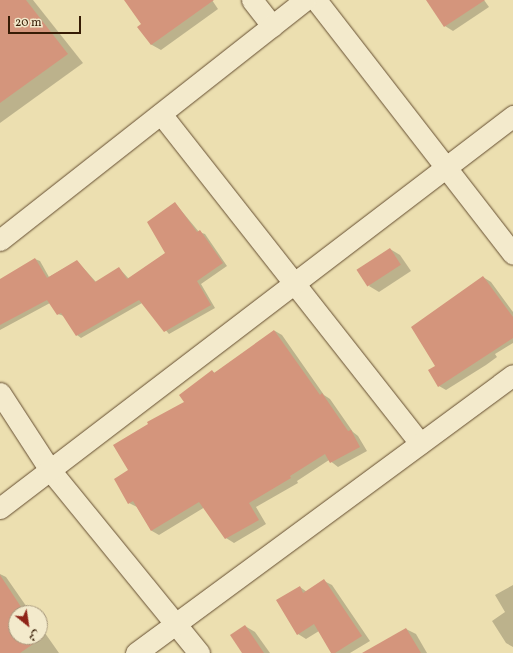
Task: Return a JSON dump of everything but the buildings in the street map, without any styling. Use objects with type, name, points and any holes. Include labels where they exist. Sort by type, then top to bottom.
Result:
[{"type":"street","points":[[252,0],[272,26]]},
{"type":"street","points":[[0,240],[305,0]]},
{"type":"street","points":[[316,0],[513,254]]},
{"type":"street","points":[[161,114],[420,443]]},
{"type":"street","points":[[0,508],[295,285],[513,116]]},
{"type":"street","points":[[136,653],[513,375]]},
{"type":"street","points":[[0,393],[50,470],[199,653]]}]
